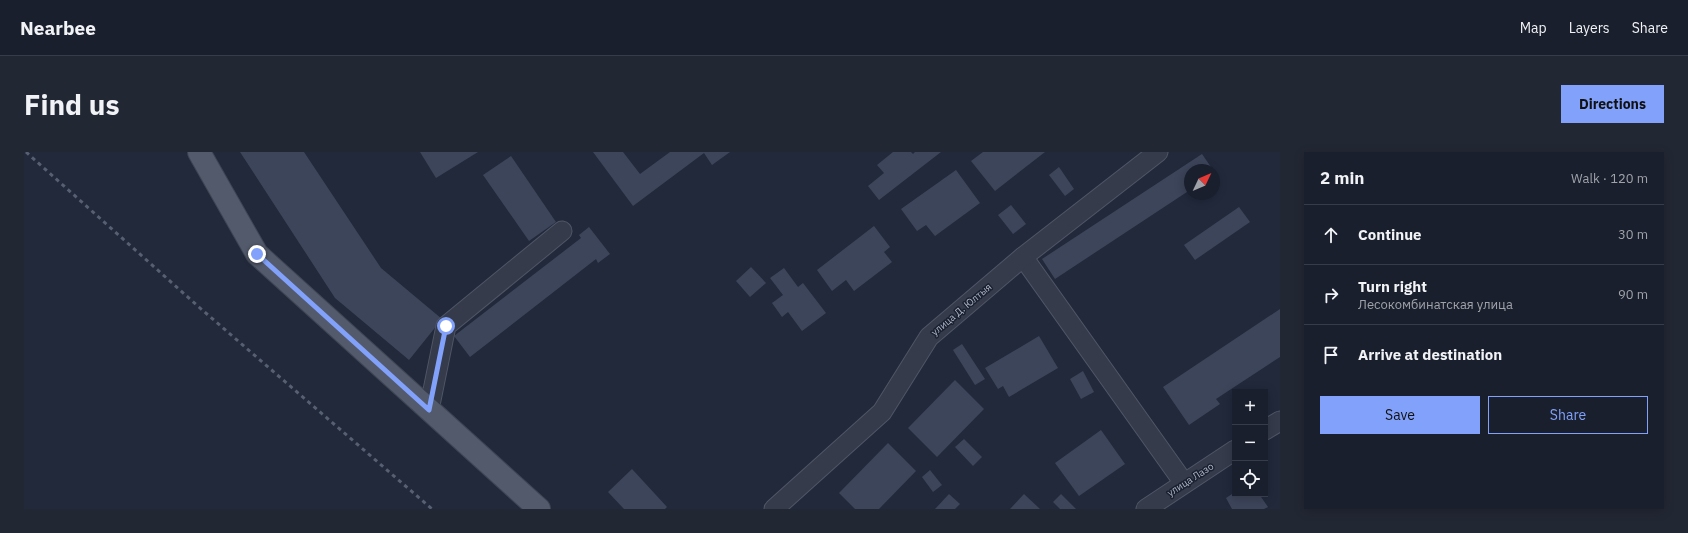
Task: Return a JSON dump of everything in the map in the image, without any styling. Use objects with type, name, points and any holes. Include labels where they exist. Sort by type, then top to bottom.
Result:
[{"type":"main road","points":[[199,152],[257,254],[539,509]]},
{"type":"street","name":"улица Д. Юлтыя","points":[[774,509],[882,412],[928,337],[1023,257],[1158,152]]},
{"type":"street","points":[[429,410],[446,326],[562,231]]},
{"type":"street","points":[[1023,257],[1184,483]]},
{"type":"street","points":[[1268,428],[1280,421]]},
{"type":"street","name":"улица Лазо","points":[[1146,509],[1232,452]]},
{"type":"building","points":[[240,152],[304,152],[381,268],[442,319],[409,360],[335,298]]},
{"type":"building","points":[[420,152],[478,152],[436,178]]},
{"type":"building","points":[[593,152],[623,152],[640,174],[670,152],[730,152],[712,165],[704,153],[633,206]]},
{"type":"building","points":[[893,152],[911,152],[913,154],[915,152],[941,152],[879,200],[868,186],[884,173],[877,165]]},
{"type":"building","points":[[983,152],[1045,152],[995,191],[971,161]]},
{"type":"building","points":[[1202,154],[1209,164],[1187,164]]},
{"type":"building","points":[[511,156],[556,222],[529,241],[483,175]]},
{"type":"building","points":[[1184,166],[1184,194],[1055,279],[1042,259]]},
{"type":"building","points":[[1059,167],[1074,189],[1065,196],[1049,175]]},
{"type":"building","points":[[956,170],[980,203],[935,236],[926,225],[917,231],[901,209]]},
{"type":"building","points":[[1011,205],[1026,224],[1013,234],[998,215]]},
{"type":"building","points":[[1239,207],[1250,222],[1195,260],[1184,245]]},
{"type":"building","points":[[874,226],[890,247],[884,252],[892,262],[854,291],[846,280],[832,291],[817,270]]},
{"type":"building","points":[[589,227],[610,254],[598,263],[596,259],[470,357],[454,336],[581,238],[579,235]]},
{"type":"building","points":[[751,267],[766,283],[750,297],[736,281]]},
{"type":"building","points":[[784,268],[798,287],[803,283],[826,313],[802,331],[788,312],[782,317],[772,303],[783,295],[770,278]]},
{"type":"building","points":[[1280,309],[1280,357],[1216,399],[1220,404],[1189,425],[1163,387]]},
{"type":"building","points":[[1039,336],[1058,368],[1009,397],[1003,386],[998,389],[985,368]]},
{"type":"building","points":[[962,344],[985,379],[975,385],[953,350]]},
{"type":"building","points":[[1083,371],[1094,392],[1081,399],[1070,379]]},
{"type":"building","points":[[955,380],[984,409],[937,457],[908,428]]},
{"type":"building","points":[[1101,430],[1125,464],[1079,496],[1055,463]]},
{"type":"building","points":[[964,439],[982,457],[973,466],[955,447]]},
{"type":"building","points":[[888,443],[916,471],[879,509],[855,509],[839,493]]},
{"type":"building","points":[[632,469],[667,507],[665,509],[624,509],[608,492]]},
{"type":"building","points":[[930,470],[942,485],[933,492],[922,477]]},
{"type":"building","points":[[949,494],[960,504],[955,509],[935,509]]},
{"type":"building","points":[[1024,494],[1040,509],[1010,509]]},
{"type":"building","points":[[1061,494],[1076,509],[1060,509],[1053,502]]},
{"type":"building","points":[[1232,494],[1232,497],[1261,497],[1268,507],[1264,509],[1232,509],[1226,498]]},
{"type":"railway","points":[[26,152],[200,308],[432,509]]},
{"type":"route","points":[[257,254],[429,410],[446,326]]}]
